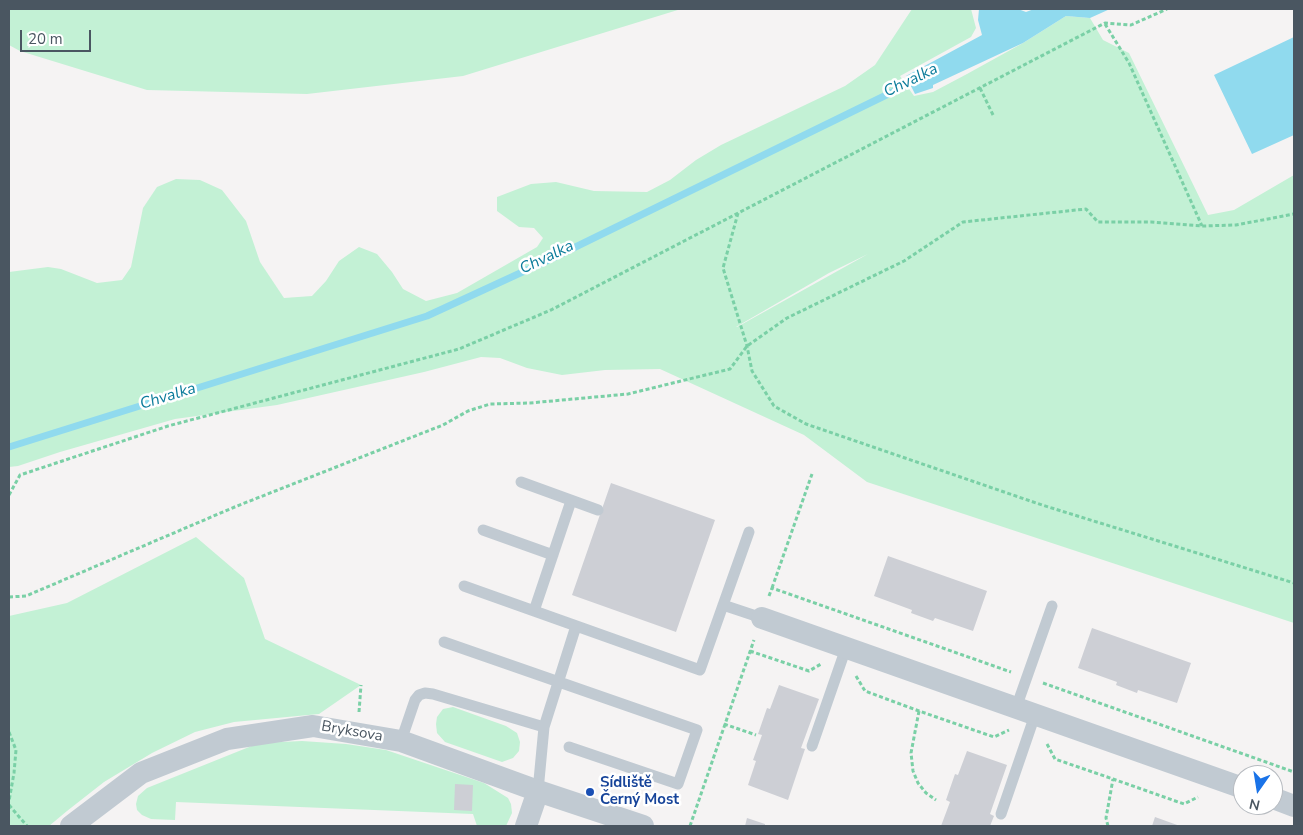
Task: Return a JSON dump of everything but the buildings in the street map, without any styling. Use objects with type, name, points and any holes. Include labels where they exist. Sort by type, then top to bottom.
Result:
[{"type":"street","points":[[762,618],[843,658],[1233,785]]},
{"type":"street","name":"Bryksova","points":[[71,826],[140,773],[227,739],[313,726],[401,740],[644,826]]},
{"type":"street","points":[[526,826],[538,790]]},
{"type":"street","points":[[71,826],[78,826]]},
{"type":"lane","points":[[520,482],[598,510]]},
{"type":"lane","points":[[534,611],[571,501]]},
{"type":"lane","points":[[483,530],[553,556]]},
{"type":"lane","points":[[464,586],[700,670],[749,532]]},
{"type":"lane","points":[[723,605],[762,618]]},
{"type":"lane","points":[[1001,814],[1027,718],[1027,678],[1052,606]]},
{"type":"lane","points":[[538,790],[544,727],[576,626]]},
{"type":"lane","points":[[444,642],[697,730],[678,784],[569,747]]},
{"type":"lane","points":[[812,746],[843,658]]},
{"type":"lane","points":[[401,740],[415,700],[418,695],[425,693],[544,727]]},
{"type":"path","points":[[9,495],[20,475],[159,429],[459,349],[551,310],[1105,23],[1131,25],[1167,9]]},
{"type":"path","points":[[1105,23],[1130,63],[1202,226]]},
{"type":"path","points":[[980,88],[994,116]]},
{"type":"path","points":[[9,597],[26,596],[228,510],[443,425],[468,411],[490,404],[530,403],[628,394],[730,368],[747,346],[788,318],[904,261],[963,222],[1086,209],[1098,222],[1151,222],[1202,226],[1236,226],[1294,214]]},
{"type":"path","points":[[738,213],[723,268],[747,346],[752,371],[774,406],[806,424],[1042,505],[1294,583]]},
{"type":"path","points":[[690,826],[812,474]]},
{"type":"path","points":[[772,588],[1294,772]]},
{"type":"path","points":[[750,651],[809,671],[826,662],[843,658],[865,691],[994,737],[1016,728],[1027,718],[1044,738],[1055,759],[1184,804],[1200,796]]},
{"type":"path","points":[[919,711],[910,753],[913,771],[918,783],[926,793],[936,800]]},
{"type":"path","points":[[724,724],[756,735]]},
{"type":"path","points":[[9,732],[16,750],[9,800]]},
{"type":"path","points":[[1108,826],[1106,818],[1113,779]]},
{"type":"path","points":[[9,805],[27,826]]},
{"type":"green space","points":[[9,9],[681,9],[463,76],[307,94],[147,90],[20,51],[9,45]]},
{"type":"green space","points":[[912,9],[971,9],[976,28],[971,37],[900,76],[914,96],[933,92],[1023,43],[1066,16],[1090,18],[1103,40],[1129,53],[1208,215],[1234,210],[1294,175],[1294,623],[867,482],[804,435],[660,369],[605,370],[562,375],[527,368],[500,358],[481,357],[424,372],[277,405],[175,419],[18,466],[9,467],[9,272],[48,267],[61,269],[97,283],[122,280],[131,267],[143,208],[157,187],[176,179],[200,180],[222,190],[246,221],[260,262],[284,298],[312,296],[326,281],[339,261],[359,247],[377,254],[403,289],[426,301],[457,293],[537,247],[543,238],[534,228],[519,227],[497,211],[497,197],[531,184],[556,182],[594,191],[647,192],[670,180],[696,160],[721,145],[845,86],[875,65]],"holes":[[[868,254],[737,327],[829,273]]]},
{"type":"green space","points":[[196,537],[244,578],[265,639],[361,685],[319,714],[234,722],[195,732],[152,753],[104,782],[49,826],[9,826],[9,616],[67,603]]},
{"type":"green space","points":[[453,707],[506,726],[517,733],[520,742],[519,751],[513,758],[502,762],[445,742],[437,733],[437,717],[443,709]]},
{"type":"green space","points":[[302,741],[346,744],[386,750],[484,783],[508,798],[512,813],[506,826],[477,826],[473,814],[176,802],[175,820],[151,819],[142,815],[137,810],[138,796],[147,788],[259,743]]},
{"type":"water","points":[[979,9],[1018,9],[1026,12],[1034,9],[1110,9],[1090,18],[1066,16],[1023,43],[933,85],[933,88],[915,94],[906,76],[982,35],[978,20]]},
{"type":"water","points":[[1294,37],[1294,135],[1252,154],[1214,75]]},
{"type":"waterway","name":"Chvalka","points":[[9,447],[427,316],[555,257],[917,80]]},
{"type":"place","name":"Sídliště Černý Most","points":[[590,792]]}]
